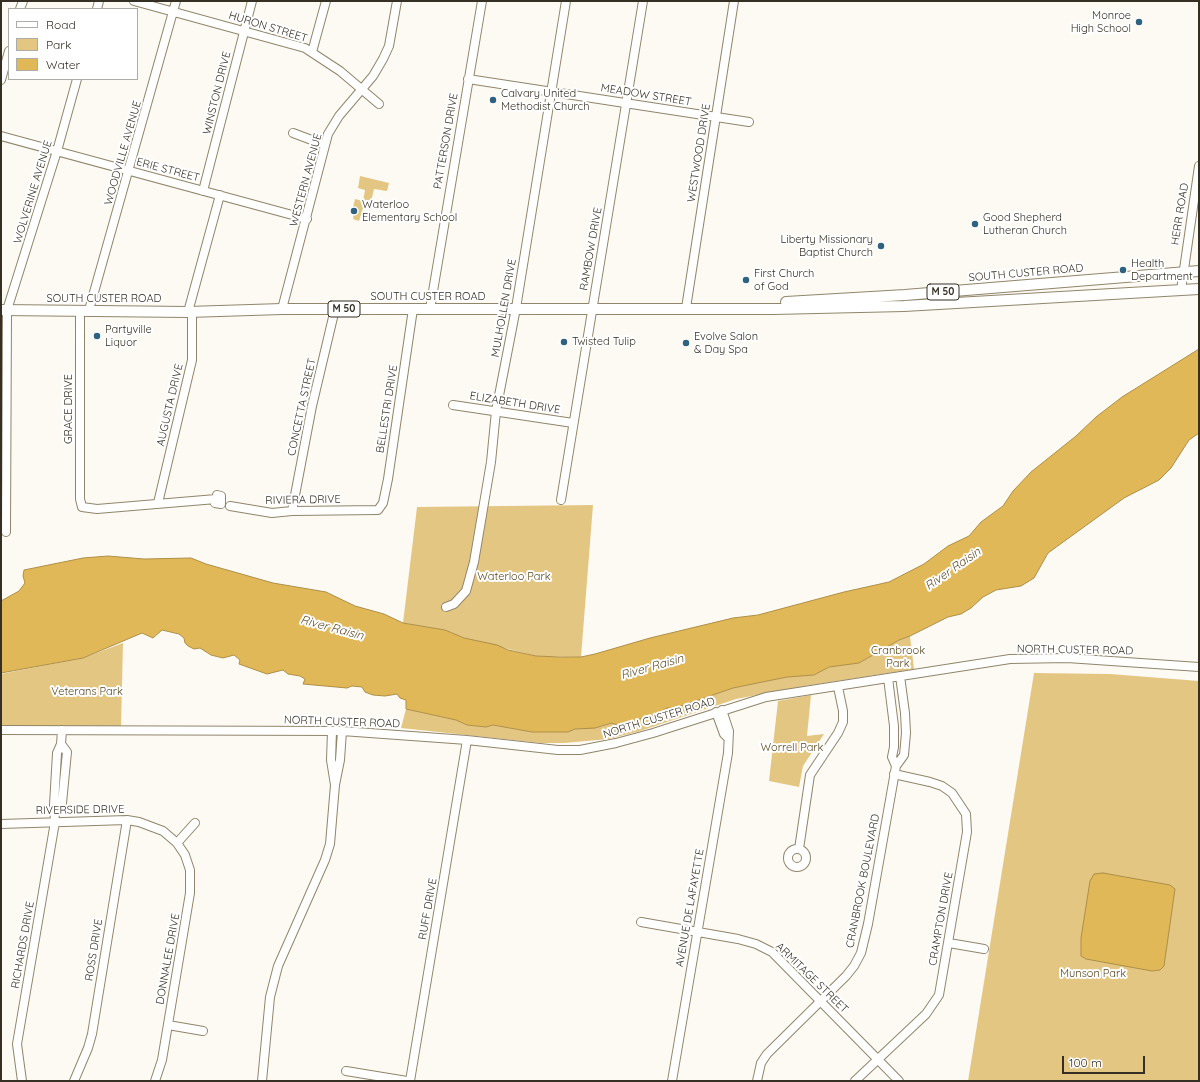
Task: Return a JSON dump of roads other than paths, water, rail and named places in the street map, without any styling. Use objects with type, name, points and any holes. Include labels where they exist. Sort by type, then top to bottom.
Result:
[{"type":"main road","name":"SOUTH CUSTER ROAD","points":[[686,308],[905,295],[1199,271]]},
{"type":"main road","name":"SOUTH CUSTER ROAD","points":[[4,310],[190,312],[282,309],[773,309],[904,306],[1199,289]]},
{"type":"street","name":"HURON STREET","points":[[134,1],[244,30],[312,52],[340,71],[379,104]]},
{"type":"street","name":"WOODVILLE AVENUE","points":[[84,310],[130,171],[176,1]]},
{"type":"street","name":"WINSTON DRIVE","points":[[203,191],[252,1]]},
{"type":"street","points":[[312,52],[326,1]]},
{"type":"street","name":"WESTERN AVENUE","points":[[282,309],[307,219],[328,134],[339,116],[373,76],[389,46],[397,1]]},
{"type":"street","name":"PATTERSON DRIVE","points":[[430,309],[482,1]]},
{"type":"street","name":"MULHOLLEN DRIVE","points":[[446,607],[454,604],[462,596],[470,582],[491,462],[496,411],[516,308],[566,1]]},
{"type":"street","name":"RAMBOW DRIVE","points":[[561,500],[643,1]]},
{"type":"street","name":"WESTWOOD DRIVE","points":[[686,308],[734,1]]},
{"type":"street","points":[[1,80],[8,55]]},
{"type":"street","name":"MEADOW STREET","points":[[468,79],[749,122]]},
{"type":"street","name":"WOLVERINE AVENUE","points":[[6,532],[4,310],[57,151],[77,80]]},
{"type":"street","points":[[293,133],[325,145]]},
{"type":"street","name":"ERIE STREET","points":[[1,136],[307,219]]},
{"type":"street","name":"HERR ROAD","points":[[1181,290],[1182,272],[1199,166]]},
{"type":"street","points":[[190,312],[220,195]]},
{"type":"street","name":"CONCETTA STREET","points":[[292,511],[312,406],[335,309]]},
{"type":"street","name":"GRACE DRIVE","points":[[84,310],[80,499],[82,507],[97,509],[158,503]]},
{"type":"street","name":"BELLESTRI DRIVE","points":[[378,510],[383,503],[388,479],[414,310]]},
{"type":"street","name":"AUGUSTA DRIVE","points":[[158,503],[192,360],[190,312]]},
{"type":"street","name":"ELIZABETH DRIVE","points":[[453,405],[573,423]]},
{"type":"street","points":[[158,503],[216,499]]},
{"type":"street","name":"RIVIERA DRIVE","points":[[230,506],[272,513],[292,511],[378,510]]},
{"type":"street","name":"NORTH CUSTER ROAD","points":[[1,730],[342,731],[467,740],[558,750],[580,750],[616,743],[772,696],[1010,659],[1091,659],[1199,667]]},
{"type":"street","name":"CRANBROOK BOULEVARD","points":[[757,1081],[761,1063],[767,1054],[850,971],[861,953],[868,924],[895,770],[904,755],[906,733],[905,713],[900,676]]},
{"type":"street","name":"CRANBROOK BOULEVARD","points":[[888,678],[894,726],[894,747],[892,757],[895,770]]},
{"type":"street","points":[[799,849],[810,775],[838,733],[843,722],[843,712],[838,686]]},
{"type":"street","name":"AVENUE DE LAFAYETTE","points":[[672,1081],[728,752],[729,731],[719,711]]},
{"type":"street","name":"RICHARDS DRIVE","points":[[22,1081],[17,1044],[56,822],[56,812],[62,803],[66,752],[61,744],[62,730]]},
{"type":"street","points":[[332,731],[331,760],[335,785]]},
{"type":"street","points":[[262,1081],[270,997],[278,966],[325,860],[330,844],[335,785],[340,760],[342,731]]},
{"type":"street","name":"RUFF DRIVE","points":[[410,1081],[467,740]]},
{"type":"street","name":"CRAMPTON DRIVE","points":[[855,1081],[926,1014],[939,995],[967,832],[966,814],[957,799],[942,786],[895,770]]},
{"type":"street","name":"RIVERSIDE DRIVE","points":[[1,824],[127,820],[158,828],[177,843]]},
{"type":"street","name":"ROSS DRIVE","points":[[74,1081],[88,1048],[92,1034],[127,820]]},
{"type":"street","points":[[177,843],[195,823]]},
{"type":"street","name":"DONNALEE DRIVE","points":[[155,1081],[162,1060],[190,893],[190,870],[185,855],[177,843]]},
{"type":"street","name":"ARMITAGE STREET","points":[[641,922],[749,941],[768,950],[781,960],[899,1081]]},
{"type":"street","points":[[949,943],[984,949]]},
{"type":"street","points":[[168,1025],[203,1030]]},
{"type":"street","points":[[346,1071],[407,1081]]},
{"type":"water","name":"River Raisin","points":[[1199,349],[1199,433],[1189,440],[1171,468],[1159,480],[1124,498],[1048,553],[1034,578],[1021,586],[996,590],[983,597],[971,608],[961,614],[948,617],[899,640],[859,663],[829,667],[814,675],[787,677],[733,688],[675,708],[667,708],[656,714],[624,724],[617,725],[612,723],[595,728],[575,729],[568,732],[532,732],[493,725],[486,727],[467,725],[456,720],[406,709],[406,700],[400,698],[397,694],[385,696],[373,695],[365,692],[362,687],[352,686],[347,688],[303,684],[305,679],[300,676],[288,674],[283,670],[267,674],[239,664],[240,660],[234,655],[223,658],[211,655],[200,648],[194,649],[185,643],[184,638],[179,634],[162,630],[153,638],[142,633],[83,658],[1,673],[1,601],[19,591],[25,583],[23,576],[24,570],[83,558],[108,556],[144,559],[191,558],[206,564],[273,583],[326,592],[355,606],[384,614],[403,623],[445,630],[464,638],[497,645],[508,650],[536,656],[560,657],[581,657],[595,654],[650,638],[733,618],[758,615],[844,592],[889,582],[924,564],[948,546],[969,536],[981,522],[1003,506],[1013,491],[1031,472],[1076,436],[1096,417],[1122,397]]},
{"type":"water","points":[[1103,873],[1170,885],[1175,889],[1164,966],[1160,970],[1152,971],[1086,959],[1081,956],[1081,938],[1090,881],[1094,874]]},
{"type":"place","name":"Monroe High School","points":[[1139,22]]},
{"type":"place","name":"Calvary United Methodist Church","points":[[493,100]]},
{"type":"place","name":"Waterloo Elementary School","points":[[354,211]]},
{"type":"place","name":"Good Shepherd Lutheran Church","points":[[975,224]]},
{"type":"place","name":"Liberty Missionary Baptist Church","points":[[881,246]]},
{"type":"place","name":"Health Department","points":[[1123,270]]},
{"type":"place","name":"First Church of God","points":[[746,280]]},
{"type":"place","name":"Partyville Liquor","points":[[97,336]]},
{"type":"place","name":"Twisted Tulip","points":[[564,342]]},
{"type":"place","name":"Evolve Salon & Day Spa","points":[[686,343]]},
{"type":"park label","name":"Waterloo Park","points":[[514,577]]},
{"type":"park label","name":"Cranbrook Park","points":[[898,657]]},
{"type":"park label","name":"Veterans Park","points":[[87,692]]},
{"type":"park label","name":"Worrell Park","points":[[792,748]]},
{"type":"park label","name":"Munson Park","points":[[1093,974]]}]
